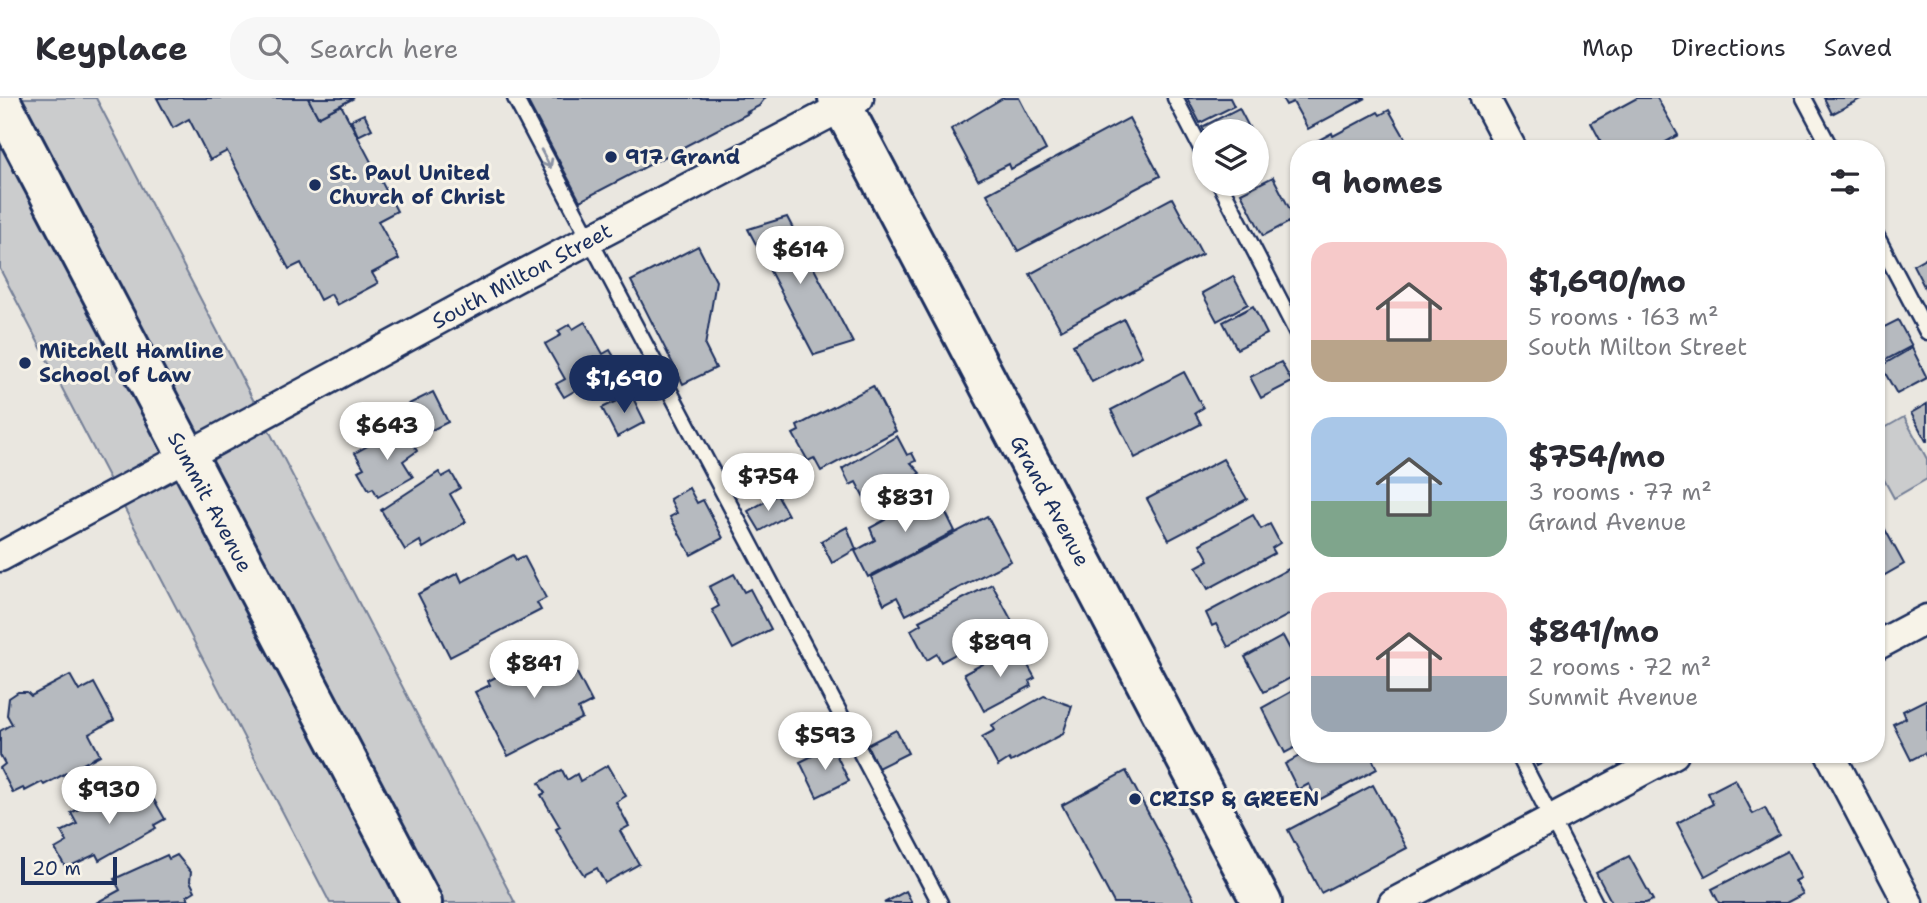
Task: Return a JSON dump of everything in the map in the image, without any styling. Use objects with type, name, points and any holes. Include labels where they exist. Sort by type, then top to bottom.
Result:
[{"type":"street","points":[[1485,98],[1507,140]]},
{"type":"street","name":"Summit Avenue","points":[[0,100],[422,903]]},
{"type":"street","name":"South Milton Street","points":[[0,556],[847,101]]},
{"type":"street","name":"Grand Avenue","points":[[847,101],[1262,903]]},
{"type":"street","points":[[1885,641],[1927,619]]},
{"type":"street","points":[[1393,903],[1657,763]]},
{"type":"street","points":[[1835,763],[1908,903]]},
{"type":"lane","points":[[515,98],[940,903]]},
{"type":"lane","points":[[1175,98],[1192,131]]},
{"type":"lane","points":[[1804,98],[1826,140]]},
{"type":"lane","points":[[1226,196],[1290,320]]},
{"type":"lane","points":[[1885,252],[1927,332]]},
{"type":"lane","points":[[1523,763],[1595,903]]},
{"type":"shaded area","points":[[0,98],[96,98],[515,903],[330,903],[0,269]]},
{"type":"shaded area","points":[[1904,417],[1927,459],[1927,479],[1894,498],[1885,482],[1885,428]]},
{"type":"building","name":"St. Paul United Church of Christ","points":[[157,98],[308,98],[318,117],[341,105],[397,211],[378,221],[399,259],[372,273],[378,283],[337,305],[331,294],[320,300],[301,263],[289,269],[227,151],[210,160],[189,119],[173,128]]},
{"type":"building","points":[[308,98],[354,98],[318,117]]},
{"type":"building","name":"917 Grand","points":[[526,98],[765,98],[759,106],[747,112],[749,113],[580,201]]},
{"type":"building","points":[[1003,98],[1019,98],[1046,150],[1011,169],[1009,164],[978,180],[951,129]]},
{"type":"building","points":[[1187,98],[1230,98],[1234,106],[1208,119],[1198,119]]},
{"type":"building","points":[[1282,98],[1366,98],[1308,129],[1293,102],[1286,105]]},
{"type":"building","points":[[1637,98],[1657,98],[1678,135],[1669,140],[1600,140],[1591,123]]},
{"type":"building","points":[[1824,98],[1862,98],[1832,114]]},
{"type":"building","points":[[1239,108],[1245,119],[1218,119]]},
{"type":"building","points":[[1389,110],[1406,140],[1319,140],[1332,133],[1333,136],[1378,112],[1380,115]]},
{"type":"building","points":[[364,114],[372,129],[358,136],[351,120]]},
{"type":"building","points":[[1129,118],[1160,176],[1018,251],[987,194]]},
{"type":"building","points":[[1273,177],[1290,209],[1290,222],[1263,236],[1243,196],[1269,196],[1269,179]]},
{"type":"building","points":[[1172,198],[1202,254],[1061,330],[1030,274]]},
{"type":"building","points":[[787,217],[853,343],[814,355],[748,229]]},
{"type":"building","points":[[698,246],[716,281],[705,346],[716,368],[683,384],[631,281]]},
{"type":"building","points":[[1927,257],[1927,292],[1913,265]]},
{"type":"building","points":[[1233,276],[1248,304],[1217,321],[1202,293]]},
{"type":"building","points":[[1253,306],[1267,334],[1237,349],[1223,322]]},
{"type":"building","points":[[1124,319],[1142,356],[1092,382],[1073,345]]},
{"type":"building","points":[[1898,320],[1912,346],[1885,360],[1885,326]]},
{"type":"building","points":[[585,322],[603,354],[610,350],[619,365],[564,397],[556,384],[565,379],[545,344],[561,335],[558,331],[570,324],[573,329]]},
{"type":"building","points":[[1912,348],[1927,378],[1897,394],[1885,373],[1885,364]]},
{"type":"building","points":[[1281,362],[1290,383],[1261,398],[1250,377]]},
{"type":"building","points":[[1184,372],[1203,408],[1195,413],[1201,424],[1135,458],[1111,410]]},
{"type":"building","points":[[873,386],[896,431],[821,471],[814,458],[808,461],[793,434],[799,431],[797,426]]},
{"type":"building","points":[[433,392],[448,422],[420,436],[405,406]]},
{"type":"building","points":[[631,394],[645,422],[617,437],[602,408]]},
{"type":"building","points":[[1927,404],[1927,441],[1926,441],[1911,413]]},
{"type":"building","points":[[403,426],[417,451],[403,461],[413,477],[378,497],[373,488],[369,490],[358,471],[364,468],[355,453]]},
{"type":"building","points":[[897,436],[907,455],[912,453],[916,461],[911,463],[920,473],[917,475],[919,479],[876,502],[873,497],[866,501],[856,482],[850,485],[842,469]]},
{"type":"building","points":[[1223,459],[1247,499],[1169,540],[1147,499]]},
{"type":"building","points":[[439,472],[442,477],[451,472],[460,488],[450,494],[466,522],[423,548],[420,541],[405,550],[381,510]]},
{"type":"building","points":[[689,488],[697,503],[703,500],[723,538],[691,555],[670,517],[677,513],[670,499]]},
{"type":"building","points":[[777,495],[788,515],[760,531],[748,511]]},
{"type":"building","points":[[926,497],[929,502],[938,497],[955,531],[868,577],[855,551],[875,540],[870,528],[885,520],[883,517]]},
{"type":"building","points":[[1253,515],[1261,529],[1270,524],[1280,543],[1272,548],[1275,553],[1208,589],[1196,567],[1209,560],[1200,544]]},
{"type":"building","points":[[987,516],[1011,561],[906,615],[897,597],[884,604],[871,577]]},
{"type":"building","points":[[847,527],[856,549],[832,563],[821,541]]},
{"type":"building","points":[[1885,529],[1904,564],[1885,575]]},
{"type":"building","points":[[513,555],[516,560],[524,556],[546,598],[537,603],[541,610],[450,657],[418,594],[458,573],[462,582]]},
{"type":"building","points":[[1290,568],[1290,614],[1228,647],[1216,624],[1212,626],[1206,613]]},
{"type":"building","points":[[734,574],[744,592],[750,589],[771,629],[733,649],[712,610],[719,606],[709,587]]},
{"type":"building","points":[[992,584],[1013,623],[941,662],[937,654],[927,660],[911,630],[921,624],[919,621]]},
{"type":"building","points":[[1283,636],[1290,649],[1290,678],[1264,692],[1245,657]]},
{"type":"building","points":[[564,648],[592,702],[578,709],[582,718],[508,756],[475,692],[490,685],[488,681],[547,651],[550,655]]},
{"type":"building","points":[[1011,649],[1013,654],[1020,651],[1035,678],[1029,681],[1031,686],[984,711],[964,674]]},
{"type":"building","points":[[70,675],[79,691],[94,683],[114,720],[89,734],[100,755],[44,785],[42,782],[25,791],[23,788],[13,793],[0,768],[5,764],[0,755],[0,731],[12,724],[7,715],[9,698],[18,692],[27,692],[31,696]]},
{"type":"building","points":[[1290,692],[1290,750],[1285,753],[1262,708]]},
{"type":"building","points":[[1044,696],[1072,706],[1063,734],[1011,762],[1009,759],[998,766],[982,737],[995,730],[992,725]]},
{"type":"building","points":[[1927,699],[1927,758],[1924,753],[1911,760],[1893,724],[1906,718],[1903,711]]},
{"type":"building","points":[[896,730],[908,753],[878,768],[867,745]]},
{"type":"building","points":[[832,746],[849,781],[817,797],[800,762]]},
{"type":"building","points":[[1290,761],[1374,763],[1377,769],[1317,801],[1309,784],[1298,790],[1285,764]]},
{"type":"building","points":[[608,765],[626,796],[616,802],[629,826],[620,831],[639,864],[605,883],[597,868],[584,875],[571,856],[556,829],[560,827],[541,795],[545,793],[539,783],[562,770],[567,780],[577,774],[580,781]]},
{"type":"building","points":[[1126,771],[1196,903],[1114,903],[1062,805]]},
{"type":"building","points":[[1735,779],[1753,814],[1765,808],[1779,835],[1705,876],[1677,823],[1713,804],[1708,793]]},
{"type":"building","points":[[135,783],[146,802],[153,798],[165,819],[154,825],[156,828],[99,860],[96,854],[66,868],[55,849],[67,842],[61,832],[77,824],[71,813],[106,794],[108,798]]},
{"type":"building","points":[[1373,785],[1407,848],[1321,893],[1288,830]]},
{"type":"building","points":[[1787,851],[1801,878],[1795,881],[1803,894],[1786,903],[1719,903],[1712,889]]},
{"type":"building","points":[[167,855],[169,859],[177,855],[191,872],[190,881],[195,891],[187,896],[189,900],[96,903],[120,890],[114,879]]},
{"type":"building","points":[[1629,856],[1653,900],[1646,903],[1612,903],[1596,873]]},
{"type":"building","points":[[906,891],[912,903],[884,903]]},
{"type":"place","name":"917 Grand","points":[[611,157]]},
{"type":"place","name":"St. Paul United Church of Christ","points":[[315,185]]},
{"type":"place","name":"Mitchell Hamline School of Law","points":[[25,363]]},
{"type":"place","name":"CRISP & GREEN","points":[[1135,799]]}]
